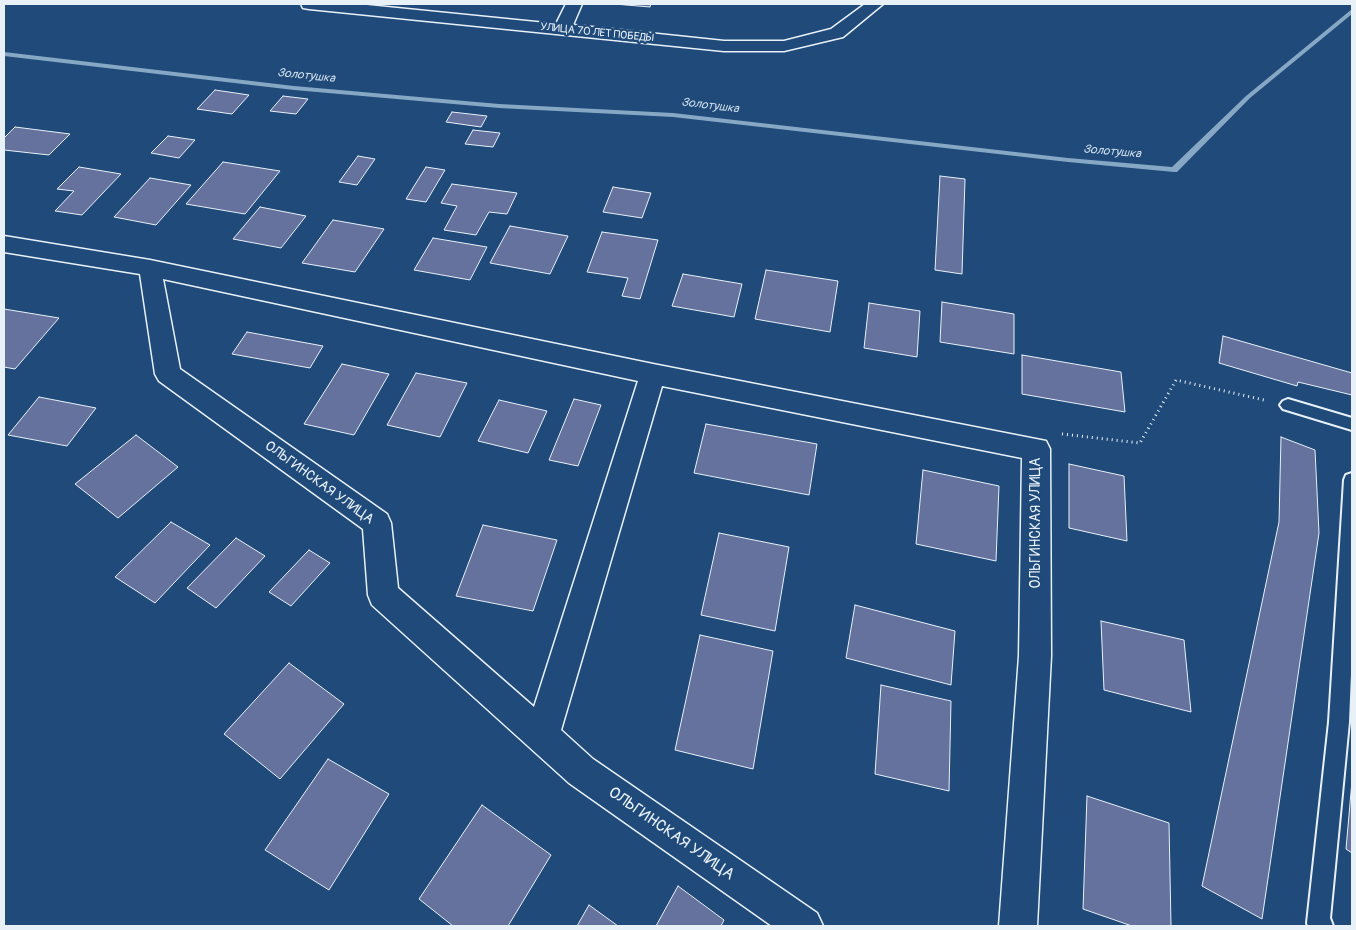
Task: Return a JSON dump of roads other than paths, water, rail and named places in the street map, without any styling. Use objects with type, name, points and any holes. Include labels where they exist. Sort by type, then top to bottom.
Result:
[{"type":"street","name":"УЛИЦА 70 ЛЕТ ПОБЕДЫ","points":[[309,4],[724,46],[784,46],[837,33],[875,4]]},
{"type":"street","points":[[562,30],[574,4]]},
{"type":"street","name":"ОЛЬГИНСКАЯ УЛИЦА","points":[[4,244],[150,268],[654,374],[1036,449],[1035,656],[1018,926]]},
{"type":"street","name":"ОЛЬГИНСКАЯ УЛИЦА","points":[[150,268],[168,374],[378,524],[383,595],[581,771],[804,926]]},
{"type":"street","points":[[542,736],[654,374]]},
{"type":"lane","points":[[1288,405],[1352,424]]},
{"type":"lane","points":[[1322,926],[1318,923],[1339,722],[1352,480]]},
{"type":"waterway","name":"Золотушка","points":[[4,54],[294,88],[499,106],[673,115],[1068,160],[1174,170],[1248,97],[1352,11]]}]
